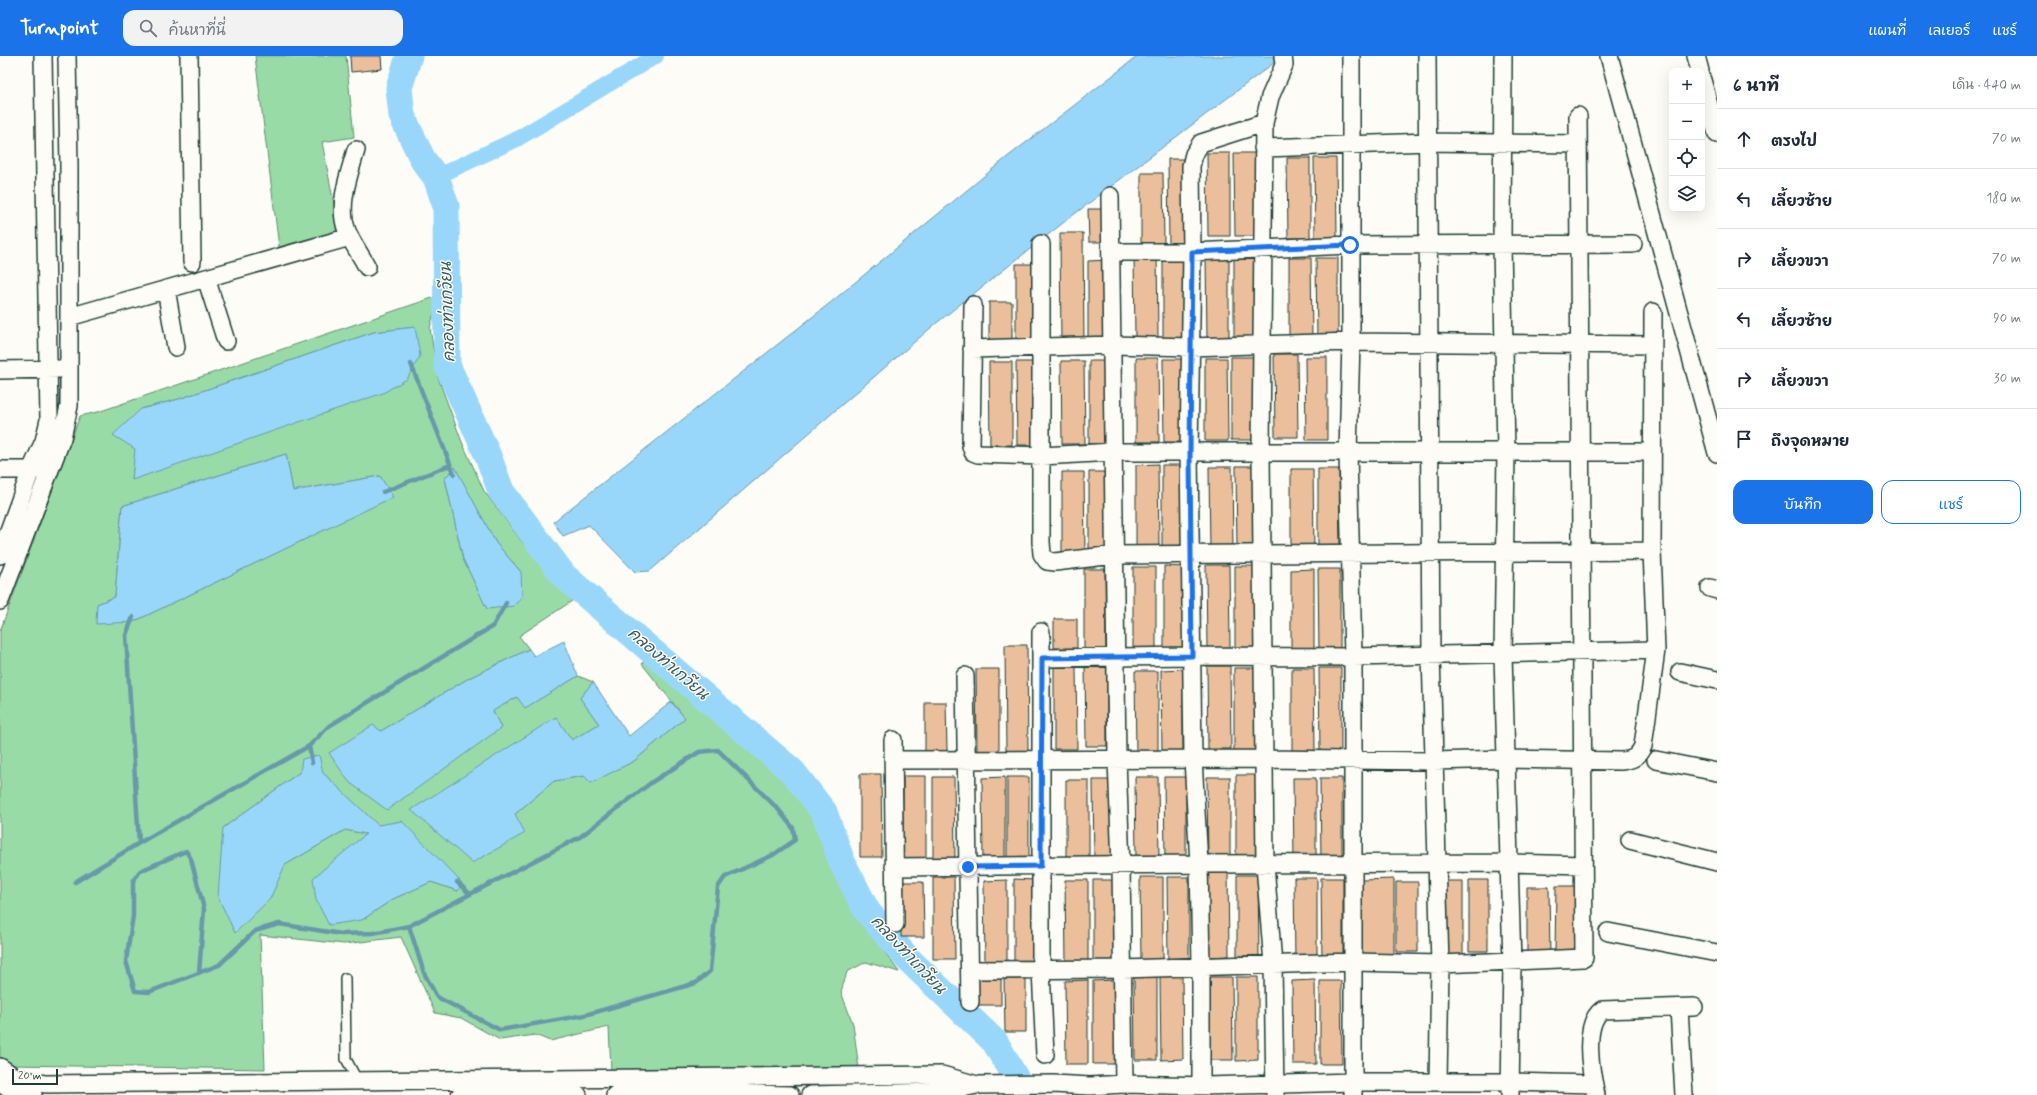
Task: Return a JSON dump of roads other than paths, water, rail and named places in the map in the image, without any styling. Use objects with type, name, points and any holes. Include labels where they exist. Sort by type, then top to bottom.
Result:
[{"type":"street","points":[[0,555],[31,470],[44,441],[49,420],[46,165],[43,56]]},
{"type":"street","points":[[0,601],[4,578],[48,471],[66,422],[69,406],[69,166],[67,56]]},
{"type":"street","points":[[189,56],[192,262]]},
{"type":"street","points":[[1275,1089],[1273,964],[1265,864],[1262,554],[1262,344],[1264,250],[1263,148],[1264,123],[1270,97],[1284,64],[1283,56]]},
{"type":"street","points":[[1351,56],[1351,342],[1348,452],[1353,657],[1353,1088]]},
{"type":"street","points":[[1427,56],[1431,655],[1440,964],[1438,1082]]},
{"type":"street","points":[[1503,56],[1502,244],[1506,452],[1503,655],[1512,963],[1510,1088]]},
{"type":"street","points":[[1609,56],[1714,428],[1717,453]]},
{"type":"street","points":[[1696,56],[1699,68]]},
{"type":"street","points":[[1705,91],[1717,134]]},
{"type":"street","points":[[970,970],[1123,969],[1353,962],[1440,964],[1512,963],[1584,958],[1578,344],[1578,116]]},
{"type":"street","points":[[1204,1089],[1199,864],[1193,759],[1190,452],[1192,252],[1191,166],[1194,154],[1201,143],[1264,123]]},
{"type":"street","points":[[1263,148],[1428,142],[1577,144]]},
{"type":"street","points":[[356,150],[344,194],[344,221],[350,237],[367,267]]},
{"type":"street","points":[[46,165],[69,166]]},
{"type":"street","points":[[1110,196],[1117,759],[1123,969],[1131,1088]]},
{"type":"street","points":[[69,317],[350,237]]},
{"type":"street","points":[[1041,244],[1040,348],[1042,456],[1040,542],[1042,554],[1047,561],[1054,562],[1114,555],[1652,551]]},
{"type":"street","points":[[1111,252],[1264,250],[1350,245],[1633,244]]},
{"type":"street","points":[[206,278],[226,341]]},
{"type":"street","points":[[166,289],[176,347]]},
{"type":"street","points":[[973,305],[971,446],[974,452],[984,454],[1042,456],[1113,452],[1651,452]]},
{"type":"street","points":[[893,760],[1506,759],[1621,762],[1631,760],[1638,756],[1643,746],[1656,650],[1652,551],[1651,452],[1653,312]]},
{"type":"street","points":[[972,349],[1113,346],[1190,347],[1351,342],[1429,344],[1504,343],[1652,345]]},
{"type":"street","points":[[0,370],[69,369]]},
{"type":"street","points":[[0,470],[48,471]]},
{"type":"street","points":[[1041,632],[1041,970],[1045,1055]]},
{"type":"street","points":[[1042,658],[1116,656],[1353,657],[1503,655],[1656,650]]},
{"type":"street","points":[[1680,672],[1717,680]]},
{"type":"street","points":[[965,676],[970,1002]]},
{"type":"street","points":[[893,740],[895,924]]},
{"type":"street","points":[[1656,760],[1717,772]]},
{"type":"street","points":[[1630,840],[1717,862]]},
{"type":"street","points":[[894,867],[1121,866],[1199,864],[1438,865],[1508,863],[1583,865]]},
{"type":"street","points":[[1608,932],[1717,953]]},
{"type":"street","points":[[810,1095],[943,1092],[977,1085],[1275,1089],[1416,1088],[1438,1082],[1510,1088],[1595,1090],[1590,1042],[1591,1027],[1596,1014],[1602,1010],[1686,1008],[1684,1095]]},
{"type":"street","points":[[0,1067],[9,1086],[33,1095]]},
{"type":"street","points":[[906,1076],[906,1093]]},
{"type":"street","points":[[615,1095],[707,1089],[800,1078],[942,1076],[977,1085]]},
{"type":"street","points":[[607,1078],[608,1095]]},
{"type":"street","points":[[460,1095],[523,1090],[607,1078],[707,1089],[790,1095]]},
{"type":"street","points":[[800,1078],[800,1095]]},
{"type":"street","points":[[9,1086],[45,1084],[92,1090],[436,1088],[523,1090],[578,1095]]},
{"type":"lane","points":[[345,978],[346,1059],[354,1074],[354,1088]]},
{"type":"water","points":[[1138,56],[1273,56],[1275,62],[1068,219],[934,325],[650,571],[635,572],[589,525],[563,536],[553,522],[830,303],[1006,158]]},
{"type":"water","points":[[415,327],[420,356],[407,379],[383,393],[132,480],[135,449],[113,435],[141,409],[179,399],[374,332]]},
{"type":"water","points":[[286,454],[293,491],[380,476],[393,497],[133,622],[96,624],[97,604],[115,597],[122,506]]},
{"type":"water","points":[[455,467],[496,543],[521,572],[522,596],[514,606],[487,609],[463,559],[445,478]]},
{"type":"water","points":[[564,641],[578,676],[525,708],[517,697],[493,711],[501,728],[387,810],[349,782],[329,753],[373,725],[381,731],[469,678],[529,649],[534,656]]},
{"type":"water","points":[[593,682],[629,736],[671,702],[685,718],[634,761],[591,783],[584,776],[554,781],[515,814],[525,833],[472,863],[411,810],[556,717],[572,740],[599,724],[580,698]]},
{"type":"water","points":[[319,755],[323,773],[378,825],[402,821],[462,883],[458,891],[431,882],[393,899],[362,920],[329,925],[316,900],[313,878],[366,834],[345,830],[285,865],[270,899],[235,933],[218,897],[223,828],[300,772],[302,759]]},
{"type":"waterway","name":"คลองท่าเกวียน","points":[[409,56],[399,88],[402,116],[423,160],[436,177],[446,206],[447,365],[488,456],[501,491],[564,576],[793,772],[824,812],[842,862],[867,911],[908,959],[995,1042],[1025,1095]]},
{"type":"waterway","points":[[436,177],[517,139],[656,56]]},
{"type":"waterway","points":[[411,364],[454,474]]},
{"type":"waterway","points":[[383,492],[450,465]]},
{"type":"waterway","points":[[312,763],[309,746],[329,726],[493,626],[506,603]]},
{"type":"waterway","points":[[133,617],[126,635],[139,843],[309,746]]},
{"type":"waterway","points":[[199,973],[204,909],[191,859],[186,851],[140,871],[133,881],[133,916],[126,961],[135,991],[149,992],[219,965],[255,931],[279,924],[341,934],[373,933],[409,926],[580,837],[652,782],[699,752],[718,750],[778,809],[793,828],[795,840],[773,855],[725,877],[718,887],[710,971],[696,983],[585,1015],[500,1030],[437,997],[424,973],[409,926]]},
{"type":"waterway","points":[[75,882],[139,843]]},
{"type":"waterway","points":[[457,882],[470,894]]}]
